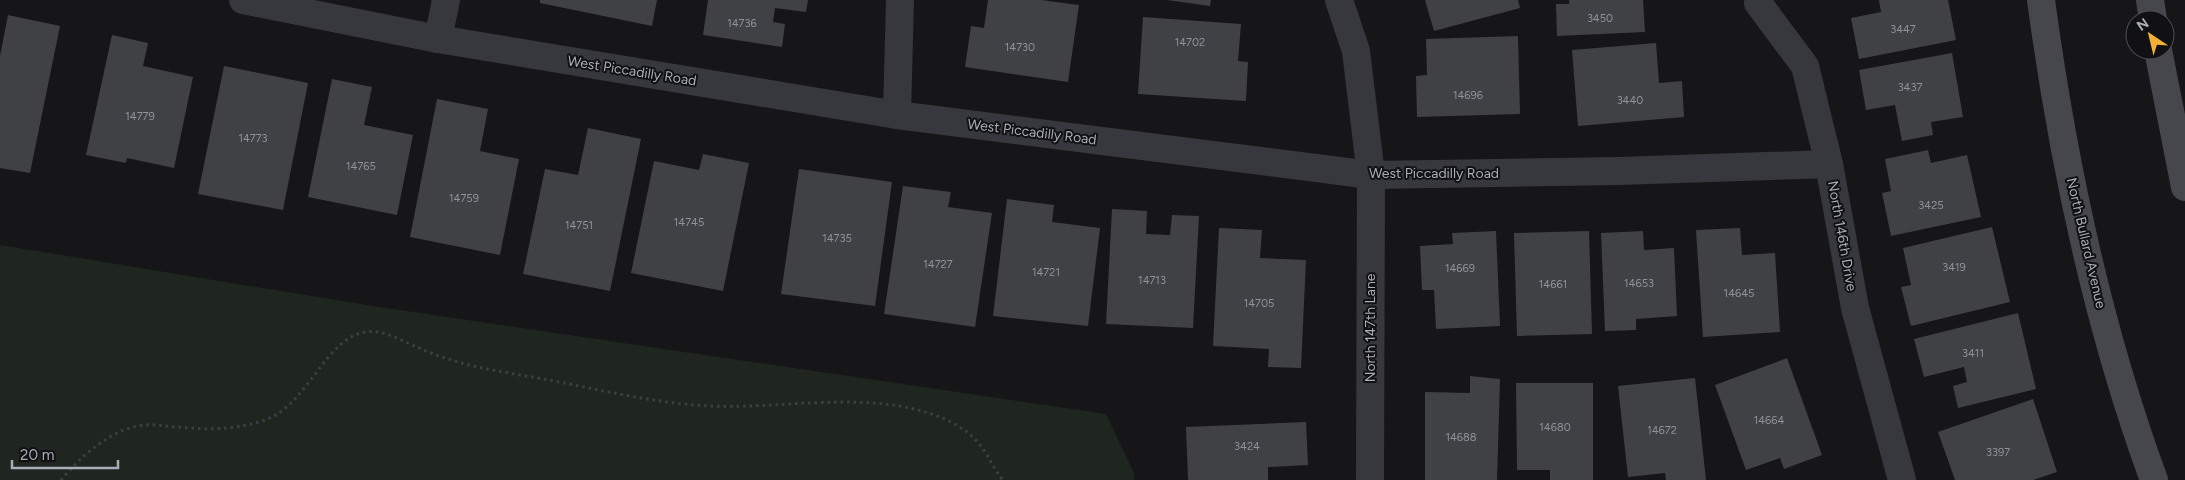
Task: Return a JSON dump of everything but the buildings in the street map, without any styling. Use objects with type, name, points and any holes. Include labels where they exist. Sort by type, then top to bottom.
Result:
[{"type":"main road","name":"North Bullard Avenue","points":[[2041,0],[2056,101],[2079,218],[2105,331],[2154,480]]},
{"type":"main road","points":[[2160,60],[2185,186]]},
{"type":"street","name":"West Piccadilly Road","points":[[243,0],[438,39],[897,115],[1371,175],[1618,171],[1830,164]]},
{"type":"street","points":[[438,39],[446,0]]},
{"type":"street","points":[[897,115],[900,0]]},
{"type":"street","name":"North 147th Lane","points":[[1339,0],[1356,51],[1371,175],[1370,480]]},
{"type":"street","name":"North 146th Drive","points":[[1758,3],[1805,66],[1830,164],[1855,308],[1902,480]]},
{"type":"path","points":[[61,480],[83,457],[106,440],[124,430],[144,424],[179,428],[230,428],[256,423],[272,417],[294,401],[342,344],[354,335],[365,332],[386,334],[420,349],[460,363],[664,401],[713,406],[863,403],[917,410],[955,424],[969,434],[980,445],[1003,480]]},
{"type":"shaded area","points":[[0,245],[379,307],[1106,414],[1134,473],[1134,480],[0,480]]}]
